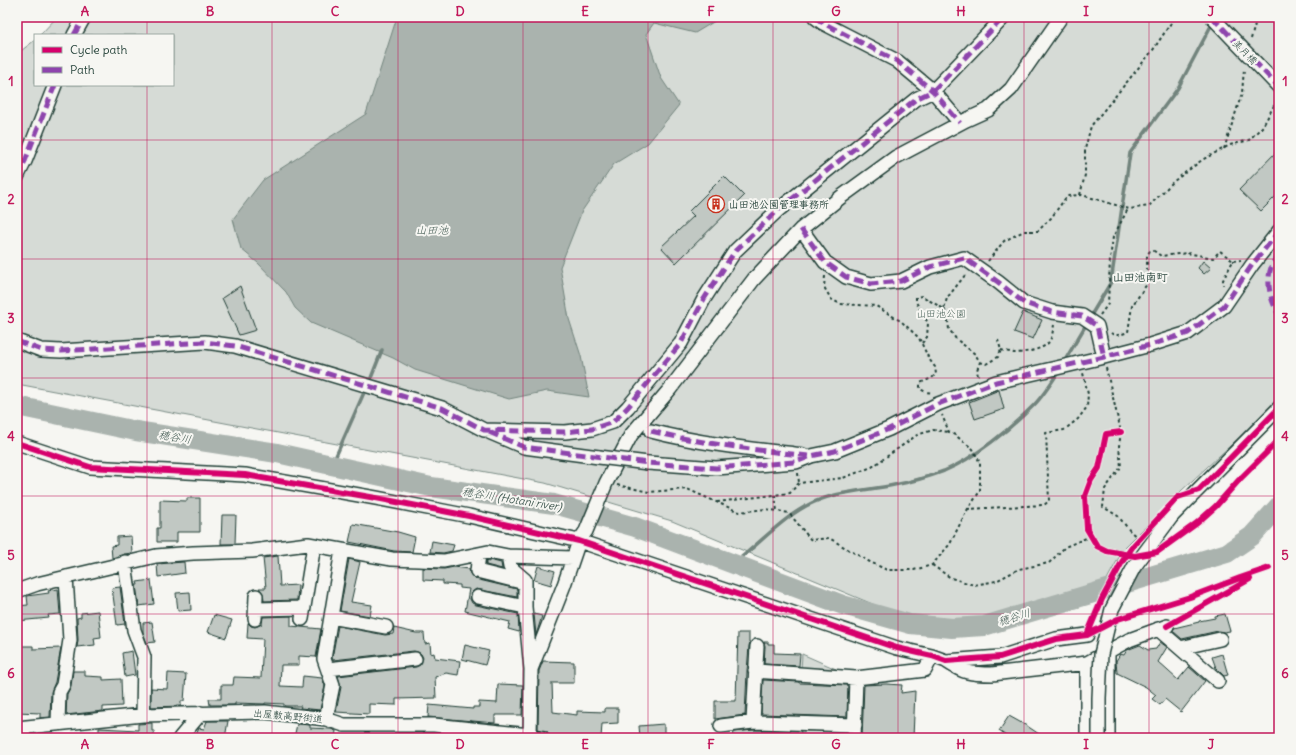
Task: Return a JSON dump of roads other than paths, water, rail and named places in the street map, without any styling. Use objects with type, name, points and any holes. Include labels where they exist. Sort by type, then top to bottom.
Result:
[{"type":"street","points":[[75,34],[84,17]]},
{"type":"street","points":[[815,17],[823,23],[897,62],[933,91],[960,123]]},
{"type":"street","points":[[484,430],[565,432],[592,429],[613,422],[628,408],[681,343],[704,299],[735,251],[777,211],[916,99],[933,91],[1004,17]]},
{"type":"street","points":[[531,669],[573,558],[605,487],[631,435],[670,389],[754,279],[800,230],[841,197],[896,157],[988,110],[1011,89],[1060,17]]},
{"type":"street","name":"美月橋","points":[[1212,17],[1279,87]]},
{"type":"street","points":[[17,177],[25,161],[55,86]]},
{"type":"street","points":[[800,230],[825,262],[846,277],[871,284],[901,281],[930,267],[964,258],[1024,303],[1056,313],[1082,316],[1096,326],[1104,357]]},
{"type":"street","points":[[17,341],[41,350],[61,351],[205,342],[235,346],[442,408],[484,430],[524,447],[648,463],[716,468],[796,462],[811,456],[835,451],[882,432],[938,404],[996,382],[1150,346],[1188,333],[1224,306],[1252,265],[1279,231]]},
{"type":"street","points":[[1099,738],[1101,654],[1112,609],[1134,567],[1172,516],[1279,408]]},
{"type":"street","points":[[651,431],[679,438],[811,456]]},
{"type":"street","points":[[17,443],[90,466],[245,475],[583,536],[897,648],[932,656],[946,661],[961,671],[976,674],[992,674],[1087,663],[1129,640],[1163,628],[1180,648],[1218,681]]},
{"type":"street","points":[[17,592],[37,584],[124,562],[156,556],[193,553],[252,552],[308,544],[392,560],[444,561],[488,552],[508,556],[573,558]]},
{"type":"street","points":[[255,608],[303,614],[314,545]]},
{"type":"street","points":[[326,719],[333,685],[324,659],[342,550]]},
{"type":"street","points":[[479,554],[477,570],[525,583]]},
{"type":"street","points":[[508,556],[510,567],[525,580],[525,607],[531,669],[534,737]]},
{"type":"street","points":[[124,562],[134,630],[144,657],[143,715]]},
{"type":"street","points":[[58,723],[59,692],[63,685],[70,640],[66,577]]},
{"type":"street","points":[[478,597],[525,607]]},
{"type":"street","points":[[331,617],[386,627]]},
{"type":"street","points":[[946,661],[1000,657],[1056,639],[1087,635]]},
{"type":"street","points":[[1180,648],[1220,639]]},
{"type":"street","points":[[753,722],[757,646]]},
{"type":"street","points":[[1108,652],[1108,738]]},
{"type":"street","points":[[755,671],[856,678],[925,670],[932,656]]},
{"type":"street","points":[[328,669],[415,659]]},
{"type":"street","points":[[1087,663],[1087,738]]},
{"type":"street","points":[[722,726],[753,722],[854,732],[856,678]]},
{"type":"street","name":"出屋敷高野街道","points":[[17,728],[143,715],[265,712],[326,719],[344,725],[434,725],[534,737]]},
{"type":"street","points":[[180,738],[200,713]]},
{"type":"water","name":"山田池","points":[[397,17],[720,17],[695,33],[654,23],[646,34],[661,78],[679,105],[648,143],[614,164],[582,211],[560,267],[569,319],[581,356],[589,397],[547,391],[509,399],[415,370],[393,358],[311,323],[295,308],[286,292],[258,263],[241,249],[233,219],[263,180],[366,114]]},
{"type":"waterway","points":[[1090,317],[1111,282],[1130,153],[1178,88],[1213,22]]},
{"type":"waterway","points":[[1064,362],[1087,323]]},
{"type":"waterway","points":[[369,383],[382,350]]},
{"type":"waterway","points":[[733,564],[796,512],[816,501],[838,494],[894,485],[919,479],[944,471],[968,459],[992,442],[1025,414],[1041,397],[1059,371]]},
{"type":"waterway","points":[[332,465],[366,388]]},
{"type":"waterway","name":"穂谷川 (Hotani river)","points":[[17,406],[136,431],[277,453],[431,487],[554,504],[635,527],[843,605],[910,624],[952,628],[984,626],[1227,553],[1252,536],[1279,506]]},
{"type":"place","name":"山田池公園管理事務所","points":[[716,204]]},
{"type":"district","name":"山田池南町","points":[[1140,277]]},
{"type":"park label","name":"山田池公園","points":[[941,313]]},
{"type":"water label","name":"穂谷川","points":[[175,437]]},
{"type":"water label","name":"穂谷川","points":[[1014,617]]}]
